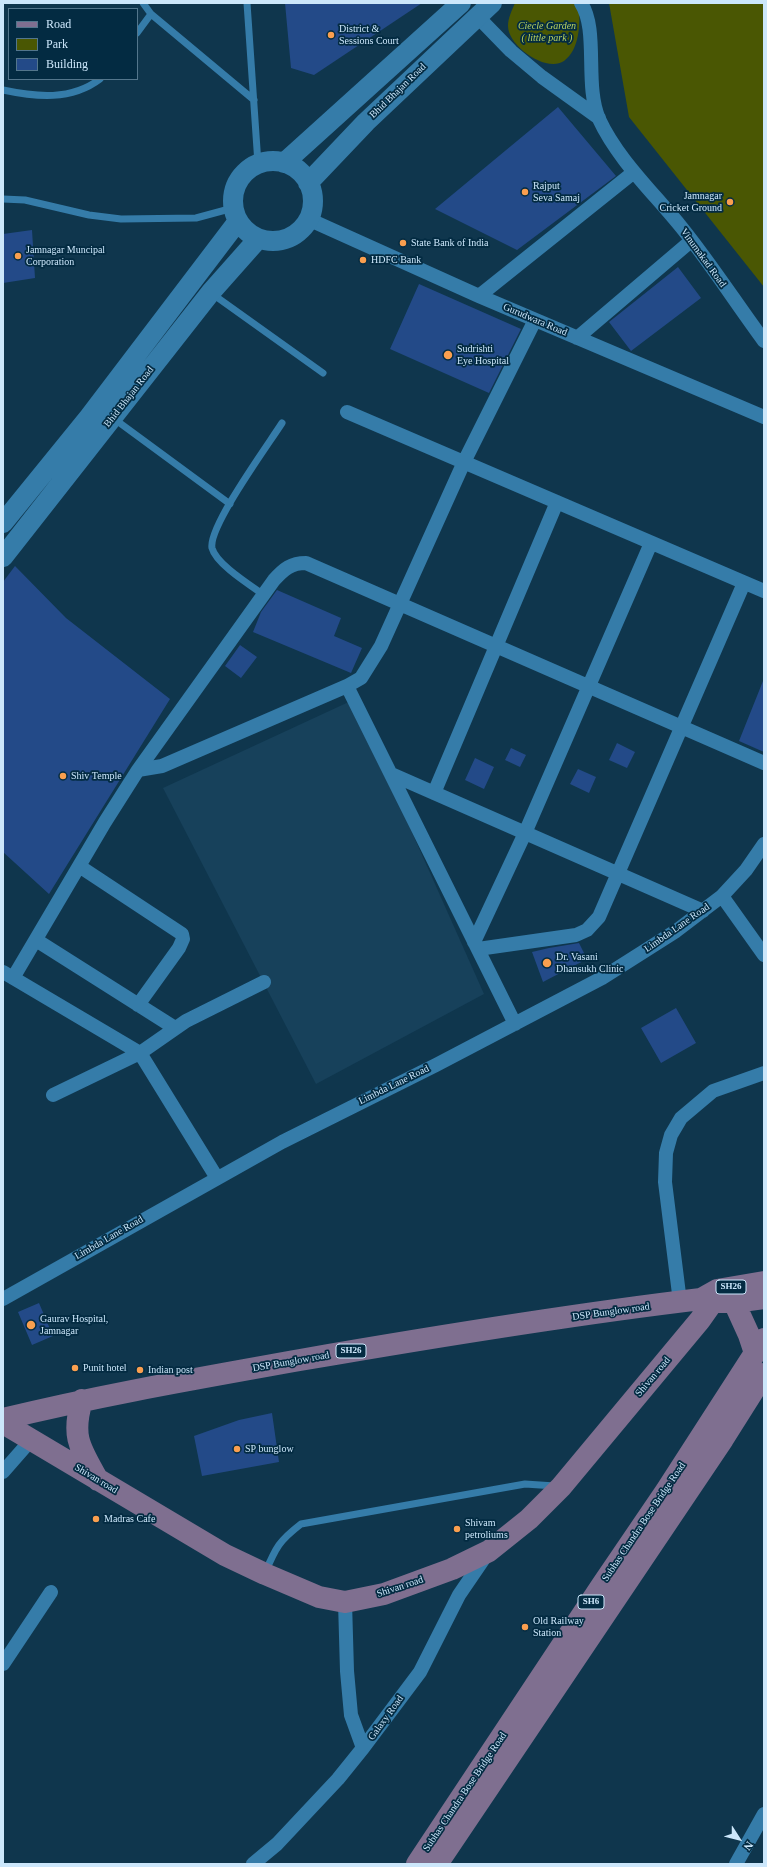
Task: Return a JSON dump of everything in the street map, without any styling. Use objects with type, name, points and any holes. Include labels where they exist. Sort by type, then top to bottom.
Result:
[{"type":"main road","points":[[284,162],[461,3]]},
{"type":"main road","name":"Bhid Bhajan Road","points":[[308,183],[366,122],[492,3]]},
{"type":"main road","points":[[272,161],[284,162],[295,168],[308,183],[313,200],[311,213],[297,233],[286,239],[272,241],[258,239],[246,232],[235,215],[233,195],[238,182],[246,171],[258,164],[272,161]]},
{"type":"main road","name":"Bhid Bhajan Road","points":[[3,523],[89,417],[235,215]]},
{"type":"main road","name":"Bhid Bhajan Road","points":[[3,557],[211,292],[258,239]]},
{"type":"main road","name":"DSP Bunglow road","points":[[709,1299],[764,1282]]},
{"type":"main road","name":"DSP Bunglow road","points":[[7,1415],[402,1342],[709,1299],[764,1298]]},
{"type":"main road","points":[[709,1299],[760,1346]]},
{"type":"main road","name":"Shivan road","points":[[7,1415],[31,1440],[225,1555],[319,1597],[345,1602],[384,1594],[452,1569],[489,1551],[529,1519],[561,1486],[695,1326],[709,1299]]},
{"type":"main road","name":"Subhas Chandra Bose Bridge Road","points":[[417,1864],[666,1491],[760,1346]]},
{"type":"main road","name":"Subhas Chandra Bose Bridge Road","points":[[437,1864],[719,1446],[764,1374]]},
{"type":"main road","points":[[82,1400],[77,1417],[76,1433],[82,1452],[99,1481]]},
{"type":"street","name":"Vinumakad Road","points":[[583,4],[589,24],[593,97],[599,118],[609,137],[634,172],[691,241],[764,341]]},
{"type":"street","name":"Vinumakad Road","points":[[477,16],[511,51],[542,77],[599,118]]},
{"type":"street","points":[[479,296],[634,172]]},
{"type":"street","name":"Gurudwara Road","points":[[308,219],[479,296],[764,416]]},
{"type":"street","points":[[577,338],[691,241]]},
{"type":"street","points":[[138,770],[162,766],[348,686],[362,678],[371,665],[400,605],[464,462],[535,320]]},
{"type":"street","points":[[348,412],[764,591]]},
{"type":"street","points":[[434,793],[557,502]]},
{"type":"street","points":[[476,945],[651,543]]},
{"type":"street","points":[[218,1178],[140,1053],[8,975],[36,940],[79,866],[138,770],[264,595],[286,568],[297,563],[306,563],[764,763]]},
{"type":"street","points":[[476,945],[576,935],[587,930],[598,917],[744,583]]},
{"type":"street","points":[[348,686],[515,1024]]},
{"type":"street","points":[[391,774],[702,911]]},
{"type":"street","name":"Limbda Lane Road","points":[[3,1299],[218,1178],[344,1110],[436,1065],[602,978],[676,931],[722,896],[746,870],[763,846]]},
{"type":"street","points":[[79,866],[182,934],[183,939],[179,948],[138,1005]]},
{"type":"street","points":[[722,896],[764,955]]},
{"type":"street","points":[[36,940],[175,1028]]},
{"type":"street","points":[[53,1095],[140,1053],[175,1028],[264,982]]},
{"type":"street","points":[[709,1299],[665,1182],[666,1153],[670,1135],[680,1118],[713,1091],[764,1073]]},
{"type":"street","points":[[3,1472],[31,1440]]},
{"type":"street","name":"Galaxy Road","points":[[253,1864],[277,1844],[338,1779],[363,1748],[420,1672],[459,1596],[489,1551]]},
{"type":"street","points":[[3,1664],[51,1592]]},
{"type":"street","points":[[345,1602],[347,1671],[351,1715],[363,1748]]},
{"type":"street","points":[[736,1864],[764,1814]]},
{"type":"lane","points":[[143,3],[151,14],[254,100]]},
{"type":"lane","points":[[247,3],[258,164]]},
{"type":"lane","points":[[138,32],[151,14]]},
{"type":"lane","points":[[3,90],[27,95],[52,96],[72,94],[92,86],[99,80]]},
{"type":"lane","points":[[3,199],[25,200],[89,215],[121,219],[196,218],[235,215]]},
{"type":"lane","points":[[211,292],[323,373]]},
{"type":"lane","points":[[113,418],[230,504]]},
{"type":"lane","points":[[264,595],[221,563],[212,548],[215,531],[220,519],[282,423]]},
{"type":"lane","points":[[265,1574],[275,1548],[287,1535],[301,1524],[525,1484],[561,1486]]},
{"type":"shaded area","points":[[353,700],[484,994],[316,1084],[163,788]]},
{"type":"green space","name":"Ciecle Garden ( little park )","points":[[515,3],[577,3],[579,6],[578,36],[573,50],[564,61],[556,64],[538,60],[529,56],[514,42],[508,26],[509,17]]},
{"type":"green space","name":"Jamnagar Cricket Ground","points":[[609,3],[764,3],[764,287],[629,117]]},
{"type":"building","name":"District & Sessions Court","points":[[285,3],[422,3],[314,75],[291,68]]},
{"type":"building","name":"Rajput Seva Samaj","points":[[558,107],[616,176],[517,250],[435,209]]},
{"type":"building","name":"Jamnagar Muncipal Corporation","points":[[32,230],[35,278],[3,283],[3,234]]},
{"type":"building","points":[[678,267],[701,298],[631,351],[609,322]]},
{"type":"building","points":[[419,284],[521,329],[489,393],[390,349]]},
{"type":"building","name":"Shiv Temple","points":[[15,566],[66,618],[170,699],[49,894],[3,852],[3,582]]},
{"type":"building","points":[[277,590],[341,618],[334,636],[362,648],[351,673],[253,632],[261,612]]},
{"type":"building","points":[[240,645],[257,657],[241,678],[225,666]]},
{"type":"building","points":[[764,681],[764,752],[739,741]]},
{"type":"building","points":[[617,743],[635,752],[627,768],[609,760]]},
{"type":"building","points":[[511,748],[526,755],[520,767],[505,760]]},
{"type":"building","points":[[475,758],[494,767],[484,789],[465,780]]},
{"type":"building","points":[[578,769],[596,777],[589,793],[570,784]]},
{"type":"building","points":[[579,943],[587,959],[543,982],[532,952]]},
{"type":"building","points":[[676,1008],[696,1043],[661,1063],[641,1028]]},
{"type":"building","points":[[39,1303],[53,1336],[32,1345],[18,1312]]},
{"type":"building","name":"SP bunglow","points":[[272,1413],[279,1462],[202,1476],[194,1436],[239,1420]]},
{"type":"place","name":"District & Sessions Court","points":[[331,35]]},
{"type":"place","name":"Rajput Seva Samaj","points":[[525,192]]},
{"type":"place","name":"Jamnagar Cricket Ground","points":[[730,202]]},
{"type":"place","name":"State Bank of India","points":[[403,243]]},
{"type":"place","name":"Jamnagar Muncipal Corporation","points":[[18,256]]},
{"type":"place","name":"HDFC Bank","points":[[363,260]]},
{"type":"place","name":"Sudrishti Eye Hospital","points":[[448,355]]},
{"type":"place","name":"Shiv Temple","points":[[63,776]]},
{"type":"place","name":"Dr. Vasani Dhansukh Clinic","points":[[547,963]]},
{"type":"place","name":"Gaurav Hospital, Jamnagar","points":[[31,1325]]},
{"type":"place","name":"Punit hotel","points":[[75,1368]]},
{"type":"place","name":"Indian post","points":[[140,1370]]},
{"type":"place","name":"SP bunglow","points":[[237,1449]]},
{"type":"place","name":"Madras Cafe","points":[[96,1519]]},
{"type":"place","name":"Shivam petroliums","points":[[457,1529]]},
{"type":"place","name":"Old Railway Station","points":[[525,1627]]}]
